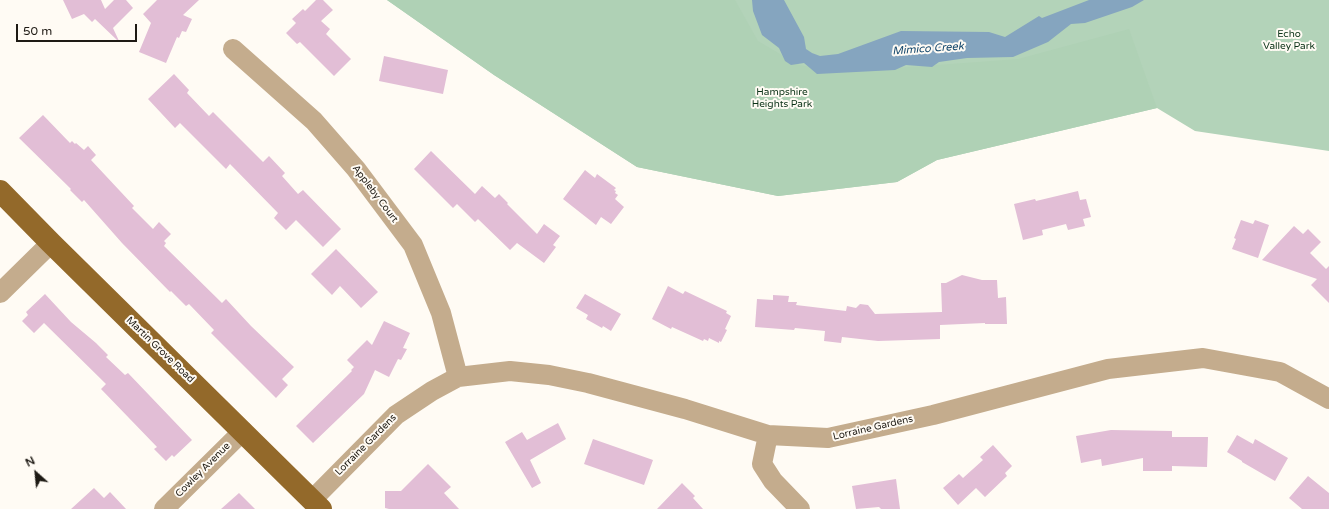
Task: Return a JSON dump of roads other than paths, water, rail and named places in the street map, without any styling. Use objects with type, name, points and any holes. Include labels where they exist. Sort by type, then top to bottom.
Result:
[{"type":"main road","name":"Martin Grove Road","points":[[0,190],[51,243],[316,504]]},
{"type":"street","name":"Appleby Court","points":[[233,49],[314,121],[356,169],[413,245],[441,313],[458,377]]},
{"type":"street","points":[[0,293],[51,243]]},
{"type":"street","name":"Lorraine Gardens","points":[[316,504],[396,415],[432,391],[458,377],[510,371],[549,375],[588,383],[768,435],[828,438],[933,415],[1108,369],[1203,358],[1280,372],[1329,399]]},
{"type":"street","name":"Cowley Avenue","points":[[164,509],[243,431]]},
{"type":"street","points":[[768,435],[762,464],[773,481],[800,509]]},
{"type":"water","name":"Mimico Creek","points":[[752,0],[784,0],[804,37],[806,49],[820,56],[838,54],[901,31],[989,32],[1005,37],[1039,16],[1042,18],[1089,0],[1144,0],[1132,7],[1085,23],[1071,24],[1048,42],[1013,57],[967,58],[939,62],[932,67],[906,65],[895,70],[817,74],[804,63],[791,65],[785,61],[779,48],[762,35],[753,11]]},
{"type":"park label","name":"Echo Valley Park","points":[[1289,40]]},
{"type":"park label","name":"Hampshire Heights Park","points":[[782,98]]}]
